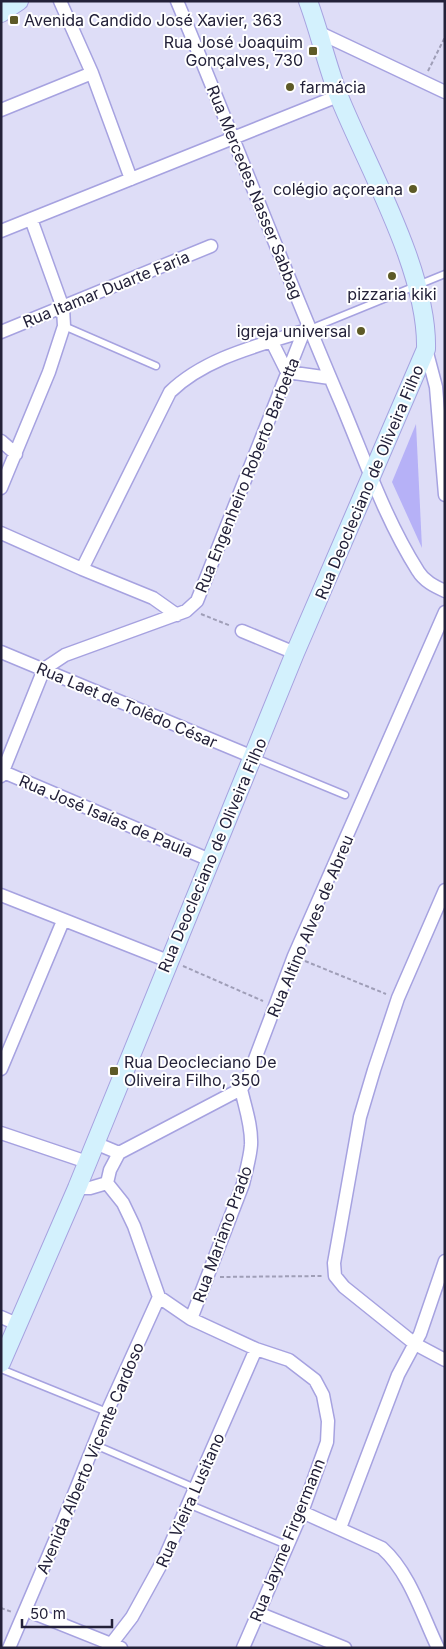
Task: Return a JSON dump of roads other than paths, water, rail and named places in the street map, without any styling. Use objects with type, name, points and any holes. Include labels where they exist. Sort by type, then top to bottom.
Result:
[{"type":"street","points":[[1,14],[19,1]]},
{"type":"street","points":[[60,1],[92,73],[131,179]]},
{"type":"street","name":"Rua Mercedes Nasser Sabbag","points":[[177,1],[235,139],[307,330],[330,378],[396,534],[419,573],[428,582],[445,591]]},
{"type":"street","points":[[308,1],[320,33],[338,96],[395,227],[417,286],[424,313],[426,349],[438,404],[445,495]]},
{"type":"street","points":[[320,33],[445,92]]},
{"type":"street","points":[[1,110],[92,73]]},
{"type":"street","points":[[1,231],[235,139],[338,96]]},
{"type":"street","points":[[1,488],[49,372],[64,326],[63,308],[31,220]]},
{"type":"street","name":"Rua Itamar Duarte Faria","points":[[1,332],[211,246]]},
{"type":"street","points":[[82,569],[170,392],[184,378],[203,368],[307,330]]},
{"type":"street","name":"Rua Engenheiro Roberto Barbetta","points":[[44,669],[65,655],[178,615],[189,609],[202,592],[287,372],[307,330]]},
{"type":"street","points":[[272,342],[287,372],[330,378]]},
{"type":"street","name":"Rua Deocleciano de Oliveira Filho","points":[[1,1363],[9,1320],[77,1188],[168,961],[295,654],[426,349]]},
{"type":"street","points":[[1,441],[16,454]]},
{"type":"street","points":[[1,533],[153,598],[178,615]]},
{"type":"street","name":"Rua Altino Alves de Abreu","points":[[240,1089],[247,1080],[294,956],[445,612]]},
{"type":"street","points":[[242,631],[295,654]]},
{"type":"street","name":"Rua Laet de Tolêdo César","points":[[1,652],[253,757]]},
{"type":"street","points":[[2,773],[44,669]]},
{"type":"street","name":"Rua José Isaías de Paula","points":[[2,773],[210,860]]},
{"type":"street","points":[[445,890],[398,998],[360,1117],[335,1248],[335,1276],[344,1287],[415,1344],[445,1360]]},
{"type":"street","points":[[1,895],[168,961]]},
{"type":"street","points":[[1,1069],[63,921]]},
{"type":"street","points":[[107,1183],[110,1170],[119,1153],[240,1089]]},
{"type":"street","name":"Rua Mariano Prado","points":[[191,1319],[243,1184],[251,1146],[250,1130],[240,1089]]},
{"type":"street","points":[[1,1133],[87,1162]]},
{"type":"street","points":[[95,1143],[119,1153]]},
{"type":"street","points":[[77,1188],[90,1188],[107,1183]]},
{"type":"street","points":[[107,1183],[123,1203],[134,1226],[159,1297]]},
{"type":"street","points":[[340,1528],[398,1375],[415,1344],[445,1260]]},
{"type":"street","name":"Rua Jayme Firgermann","points":[[159,1297],[191,1319],[256,1349],[289,1360],[315,1380],[323,1394],[328,1421],[327,1442],[288,1546],[242,1648]]},
{"type":"street","name":"Avenida Alberto Vicente Cardoso","points":[[9,1648],[93,1444],[159,1297]]},
{"type":"street","name":"Rua Vieira Lusitano","points":[[116,1646],[151,1587],[256,1349]]},
{"type":"street","points":[[302,1512],[382,1548],[392,1557],[401,1570],[438,1648]]},
{"type":"street","points":[[26,1610],[116,1646]]},
{"type":"street","points":[[258,1613],[344,1648]]},
{"type":"lane","points":[[307,330],[445,274]]},
{"type":"lane","points":[[64,326],[156,366]]},
{"type":"lane","points":[[253,757],[345,795]]},
{"type":"lane","points":[[1,1369],[107,1412]]},
{"type":"lane","points":[[93,1444],[195,1488]]},
{"type":"lane","points":[[188,1504],[288,1546]]},
{"type":"place","name":"Avenida Candido José Xavier, 363","points":[[14,20]]},
{"type":"place","name":"Rua José Joaquim Gonçalves, 730","points":[[313,51]]},
{"type":"place","name":"farmácia","points":[[290,87]]},
{"type":"place","name":"colégio açoreana","points":[[413,189]]},
{"type":"place","name":"pizzaria kiki","points":[[392,276]]},
{"type":"place","name":"igreja universal","points":[[361,331]]},
{"type":"place","name":"Rua Deocleciano De Oliveira Filho, 350","points":[[114,1071]]}]
